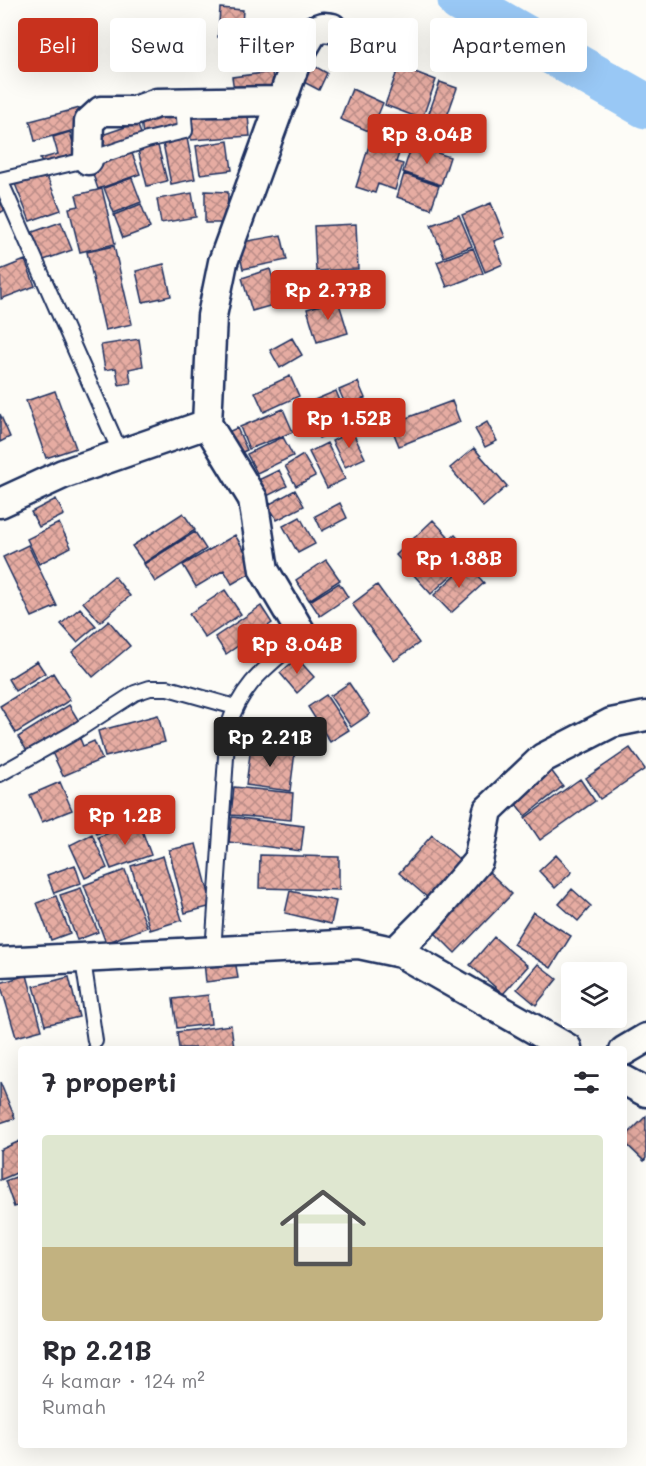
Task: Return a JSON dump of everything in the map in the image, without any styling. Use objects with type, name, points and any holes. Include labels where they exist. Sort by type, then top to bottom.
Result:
[{"type":"street","points":[[303,636],[264,570],[253,499],[207,424],[212,316],[223,262],[247,191],[305,41],[314,30],[328,28]]},
{"type":"street","points":[[87,159],[89,122],[101,111],[134,111],[157,103],[283,101]]},
{"type":"street","points":[[0,503],[63,474],[207,424]]},
{"type":"street","points":[[396,951],[478,861],[488,810],[543,758],[611,723],[646,716]]},
{"type":"street","points":[[0,962],[83,960],[360,944],[396,951],[563,1046]]},
{"type":"street","points":[[627,1049],[646,1038]]},
{"type":"street","points":[[627,1082],[646,1092]]},
{"type":"lane","points":[[122,454],[0,180],[87,159],[185,130],[183,104]]},
{"type":"lane","points":[[213,952],[228,727],[235,707],[246,687],[303,636]]},
{"type":"lane","points":[[0,774],[74,733],[135,693],[150,688],[168,688],[235,707]]},
{"type":"lane","points":[[83,960],[94,1041]]},
{"type":"building","points":[[220,8],[243,10],[242,18],[219,18]]},
{"type":"building","points":[[316,67],[327,73],[319,90],[296,78],[299,72],[316,72]]},
{"type":"building","points":[[272,72],[275,91],[235,96],[232,77]]},
{"type":"building","points":[[397,72],[415,72],[436,80],[422,119],[385,105]]},
{"type":"building","points":[[440,82],[457,88],[445,122],[428,116]]},
{"type":"building","points":[[352,89],[383,103],[371,132],[340,119]]},
{"type":"building","points":[[177,105],[181,130],[143,135],[140,111]]},
{"type":"building","points":[[247,106],[250,136],[191,140],[188,111]]},
{"type":"building","points":[[80,108],[85,127],[35,141],[30,121]]},
{"type":"building","points":[[137,123],[143,139],[105,152],[99,136]]},
{"type":"building","points":[[70,132],[76,154],[42,163],[40,159],[58,154],[53,137]]},
{"type":"building","points":[[186,133],[195,179],[171,184],[162,138]]},
{"type":"building","points":[[371,139],[401,148],[396,162],[403,164],[395,190],[378,184],[375,193],[356,187]]},
{"type":"building","points":[[228,141],[232,170],[200,174],[196,146]]},
{"type":"building","points":[[157,142],[167,181],[147,186],[137,146]]},
{"type":"building","points":[[412,145],[450,157],[441,185],[403,172]]},
{"type":"building","points":[[130,148],[140,174],[98,189],[89,163]]},
{"type":"building","points":[[45,172],[61,210],[30,221],[15,184]]},
{"type":"building","points":[[404,174],[439,186],[431,209],[397,197]]},
{"type":"building","points":[[132,178],[141,202],[114,213],[104,188]]},
{"type":"building","points":[[102,189],[115,244],[80,252],[69,208],[79,206],[76,195]]},
{"type":"building","points":[[205,191],[228,192],[227,223],[205,223]]},
{"type":"building","points":[[192,193],[196,217],[161,223],[157,199]]},
{"type":"building","points":[[0,196],[8,208],[0,213]]},
{"type":"building","points":[[491,203],[505,237],[494,241],[503,264],[485,272],[462,215]]},
{"type":"building","points":[[141,204],[150,228],[123,238],[114,215]]},
{"type":"building","points":[[459,215],[472,246],[444,257],[431,225]]},
{"type":"building","points":[[61,222],[72,250],[41,261],[30,233]]},
{"type":"building","points":[[356,224],[358,269],[316,271],[314,226]]},
{"type":"building","points":[[281,235],[287,260],[243,269],[237,243]]},
{"type":"building","points":[[114,246],[132,324],[105,330],[87,252]]},
{"type":"building","points":[[473,248],[483,273],[447,287],[437,262]]},
{"type":"building","points":[[25,260],[35,286],[1,299],[0,270]]},
{"type":"building","points":[[164,264],[171,296],[143,302],[136,271]]},
{"type":"building","points":[[270,269],[280,303],[252,311],[242,278]]},
{"type":"building","points":[[338,300],[348,333],[317,342],[307,309]]},
{"type":"building","points":[[292,338],[302,355],[280,368],[270,350]]},
{"type":"building","points":[[139,339],[143,366],[129,369],[131,383],[119,385],[116,368],[105,370],[101,345]]},
{"type":"building","points":[[290,376],[299,396],[264,412],[255,392]]},
{"type":"building","points":[[358,382],[365,398],[346,406],[339,390]]},
{"type":"building","points":[[55,391],[76,448],[46,458],[26,401]]},
{"type":"building","points":[[336,391],[350,425],[319,438],[305,404]]},
{"type":"building","points":[[364,401],[371,419],[355,425],[347,408]]},
{"type":"building","points":[[452,401],[460,422],[399,446],[390,424]]},
{"type":"building","points":[[283,409],[293,432],[249,449],[240,427]]},
{"type":"building","points":[[0,414],[10,437],[0,442]]},
{"type":"building","points":[[487,422],[497,441],[485,447],[475,429]]},
{"type":"building","points":[[237,428],[247,450],[229,458],[219,436]]},
{"type":"building","points":[[352,431],[365,458],[345,467],[332,441]]},
{"type":"building","points":[[283,437],[293,456],[257,473],[247,454]]},
{"type":"building","points":[[327,443],[345,479],[327,488],[309,452]]},
{"type":"building","points":[[474,448],[507,486],[483,507],[450,468]]},
{"type":"building","points":[[303,455],[315,476],[296,486],[285,466]]},
{"type":"building","points":[[279,470],[287,486],[261,499],[252,483]]},
{"type":"building","points":[[295,490],[304,506],[277,520],[268,505]]},
{"type":"building","points":[[56,499],[64,515],[39,527],[31,512]]},
{"type":"building","points":[[340,503],[347,518],[322,531],[315,516]]},
{"type":"building","points":[[183,513],[195,530],[144,563],[132,546]]},
{"type":"building","points":[[300,517],[315,544],[298,553],[283,526]]},
{"type":"building","points":[[433,520],[448,536],[411,571],[396,555]]},
{"type":"building","points":[[59,523],[71,547],[39,564],[27,539]]},
{"type":"building","points":[[195,532],[206,549],[155,582],[144,564]]},
{"type":"building","points":[[235,535],[256,570],[232,584],[224,570],[196,587],[183,565]]},
{"type":"building","points":[[455,535],[473,555],[431,594],[412,573]]},
{"type":"building","points":[[28,545],[57,606],[32,617],[3,557]]},
{"type":"building","points":[[326,560],[340,580],[309,600],[296,580]]},
{"type":"building","points":[[467,564],[484,583],[451,613],[434,595]]},
{"type":"building","points":[[114,576],[130,596],[100,622],[83,602]]},
{"type":"building","points":[[339,583],[348,597],[320,616],[310,601]]},
{"type":"building","points":[[377,585],[419,643],[394,661],[352,604]]},
{"type":"building","points":[[225,590],[241,614],[205,638],[189,614]]},
{"type":"building","points":[[261,606],[272,623],[226,654],[215,637]]},
{"type":"building","points":[[80,608],[96,626],[77,642],[61,624]]},
{"type":"building","points":[[109,621],[130,646],[93,677],[72,652]]},
{"type":"building","points":[[297,658],[314,677],[297,693],[280,673]]},
{"type":"building","points":[[37,661],[45,673],[15,691],[8,679]]},
{"type":"building","points":[[53,673],[70,700],[16,733],[0,706]]},
{"type":"building","points":[[349,683],[370,714],[351,727],[330,696]]},
{"type":"building","points":[[326,695],[349,730],[330,742],[308,707]]},
{"type":"building","points":[[69,705],[80,723],[29,754],[18,737]]},
{"type":"building","points":[[158,715],[165,742],[105,757],[98,731]]},
{"type":"building","points":[[79,736],[83,746],[94,741],[102,759],[63,776],[50,748]]},
{"type":"building","points":[[251,746],[295,752],[290,791],[246,785]]},
{"type":"building","points":[[630,748],[645,769],[600,799],[586,778]]},
{"type":"building","points":[[547,765],[563,786],[525,816],[509,795]]},
{"type":"building","points":[[580,779],[595,801],[540,840],[525,818]]},
{"type":"building","points":[[60,782],[72,810],[42,822],[30,795]]},
{"type":"building","points":[[234,787],[293,793],[291,820],[231,815]]},
{"type":"building","points":[[131,801],[138,819],[96,834],[89,815]]},
{"type":"building","points":[[232,817],[304,826],[301,851],[229,842]]},
{"type":"building","points":[[139,822],[151,855],[111,869],[98,837]]},
{"type":"building","points":[[92,834],[107,868],[85,878],[70,845]]},
{"type":"building","points":[[432,835],[469,868],[436,905],[399,873]]},
{"type":"building","points":[[196,844],[212,906],[185,913],[169,850]]},
{"type":"building","points":[[260,855],[339,857],[339,890],[259,888]]},
{"type":"building","points":[[556,855],[572,872],[555,888],[539,871]]},
{"type":"building","points":[[163,856],[182,920],[150,930],[131,866]]},
{"type":"building","points":[[75,865],[81,883],[54,893],[47,875]]},
{"type":"building","points":[[485,868],[512,894],[455,953],[428,926]]},
{"type":"building","points":[[125,870],[147,927],[106,943],[84,885]]},
{"type":"building","points":[[81,888],[98,932],[77,940],[60,895]]},
{"type":"building","points":[[572,889],[591,906],[578,921],[559,904]]},
{"type":"building","points":[[290,891],[336,901],[331,924],[285,913]]},
{"type":"building","points":[[56,896],[70,933],[51,940],[37,903]]},
{"type":"building","points":[[533,912],[571,936],[551,968],[513,944]]},
{"type":"building","points":[[494,937],[528,966],[503,994],[470,965]]},
{"type":"building","points":[[235,959],[238,978],[206,982],[204,962]]},
{"type":"building","points":[[538,964],[557,979],[536,1005],[517,989]]},
{"type":"building","points":[[27,975],[42,1030],[16,1037],[0,983]]},
{"type":"building","points":[[69,977],[79,1017],[45,1025],[34,986]]},
{"type":"building","points":[[208,995],[211,1024],[177,1028],[173,999]]},
{"type":"building","points":[[231,1025],[234,1046],[179,1046],[177,1032]]},
{"type":"building","points":[[0,1082],[15,1118],[0,1123]]},
{"type":"building","points":[[646,1116],[646,1158],[644,1161],[627,1145],[627,1135]]},
{"type":"building","points":[[18,1142],[18,1172],[0,1180],[0,1150]]},
{"type":"building","points":[[18,1176],[18,1206],[14,1207],[5,1181]]},
{"type":"waterway","points":[[460,0],[646,106]]}]
